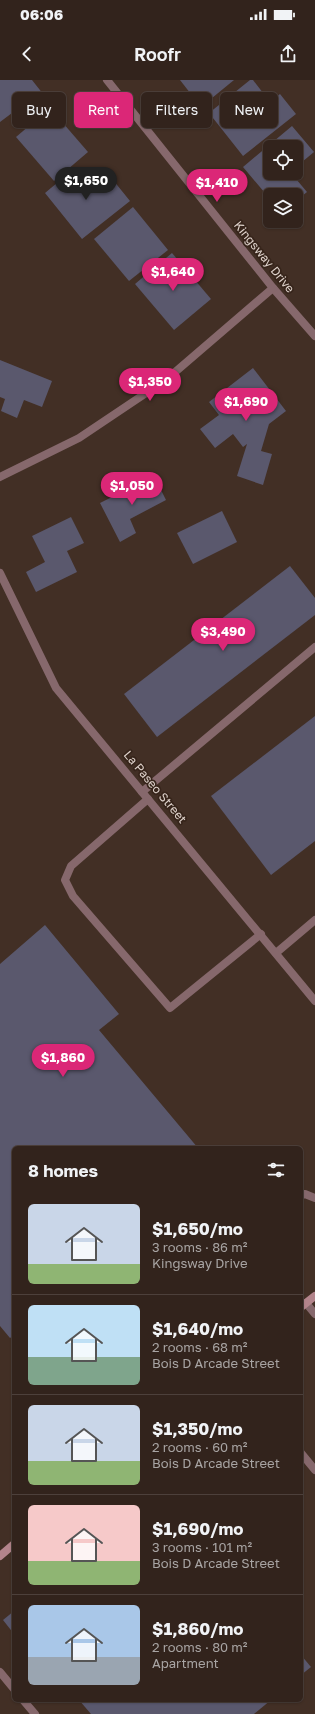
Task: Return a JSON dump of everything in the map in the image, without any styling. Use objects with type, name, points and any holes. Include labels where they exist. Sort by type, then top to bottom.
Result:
[{"type":"street","name":"Kingsway Drive","points":[[107,80],[273,288],[315,336]]},
{"type":"street","points":[[0,477],[79,438],[167,379],[273,288]]},
{"type":"street","name":"La Paseo Street","points":[[0,573],[56,688],[315,1001]]},
{"type":"street","points":[[142,792],[315,647]]},
{"type":"street","points":[[148,799],[71,866],[65,880],[73,896],[170,1008],[261,934]]},
{"type":"street","points":[[276,953],[315,920]]},
{"type":"street","points":[[303,1194],[315,1198]]},
{"type":"street","points":[[315,1296],[304,1305],[315,1314]]},
{"type":"street","points":[[303,1456],[315,1470]]},
{"type":"street","points":[[0,1556],[12,1546]]},
{"type":"street","points":[[0,1672],[12,1687]]},
{"type":"street","points":[[25,1702],[35,1714]]},
{"type":"building","points":[[0,80],[32,80],[41,92],[12,92],[12,113],[0,122]]},
{"type":"building","points":[[180,80],[234,80],[212,98],[212,92],[189,92]]},
{"type":"building","points":[[250,80],[253,80],[262,92],[235,92]]},
{"type":"building","points":[[280,94],[296,114],[243,156],[221,128],[278,128],[278,96]]},
{"type":"building","points":[[220,104],[220,127],[212,117],[212,111]]},
{"type":"building","points":[[292,126],[314,152],[303,161],[303,140],[275,140]]},
{"type":"building","points":[[66,127],[88,152],[54,181],[16,137],[27,128],[66,128]]},
{"type":"building","points":[[263,150],[263,180],[297,180],[307,192],[303,195],[303,188],[263,188],[263,191],[243,167]]},
{"type":"building","points":[[76,167],[93,188],[109,175],[130,201],[82,239],[45,193]]},
{"type":"building","points":[[133,207],[168,250],[129,281],[94,239]]},
{"type":"building","points":[[172,253],[211,299],[174,330],[135,284]]},
{"type":"building","points":[[0,360],[52,381],[42,407],[24,400],[17,418],[1,411],[5,399],[0,397]]},
{"type":"building","points":[[253,368],[286,411],[269,424],[261,451],[272,454],[263,485],[237,476],[247,444],[243,447],[233,434],[215,448],[200,429],[219,415],[209,402]]},
{"type":"building","points":[[154,476],[166,500],[130,519],[136,533],[120,542],[100,503]]},
{"type":"building","points":[[222,511],[237,542],[193,564],[177,533]]},
{"type":"building","points":[[71,517],[84,543],[67,551],[77,572],[36,592],[26,572],[45,562],[32,536]]},
{"type":"building","points":[[290,566],[315,598],[315,615],[157,737],[124,694]]},
{"type":"building","points":[[315,716],[315,841],[271,875],[211,796]]},
{"type":"building","points":[[45,925],[119,1014],[99,1030],[196,1146],[12,1146],[12,1336],[10,1338],[0,1326],[0,964]]},
{"type":"building","points":[[12,1613],[12,1631],[3,1620]]},
{"type":"building","points":[[303,1657],[311,1667],[303,1673]]},
{"type":"building","points":[[81,1702],[269,1702],[254,1714],[91,1714]]}]
